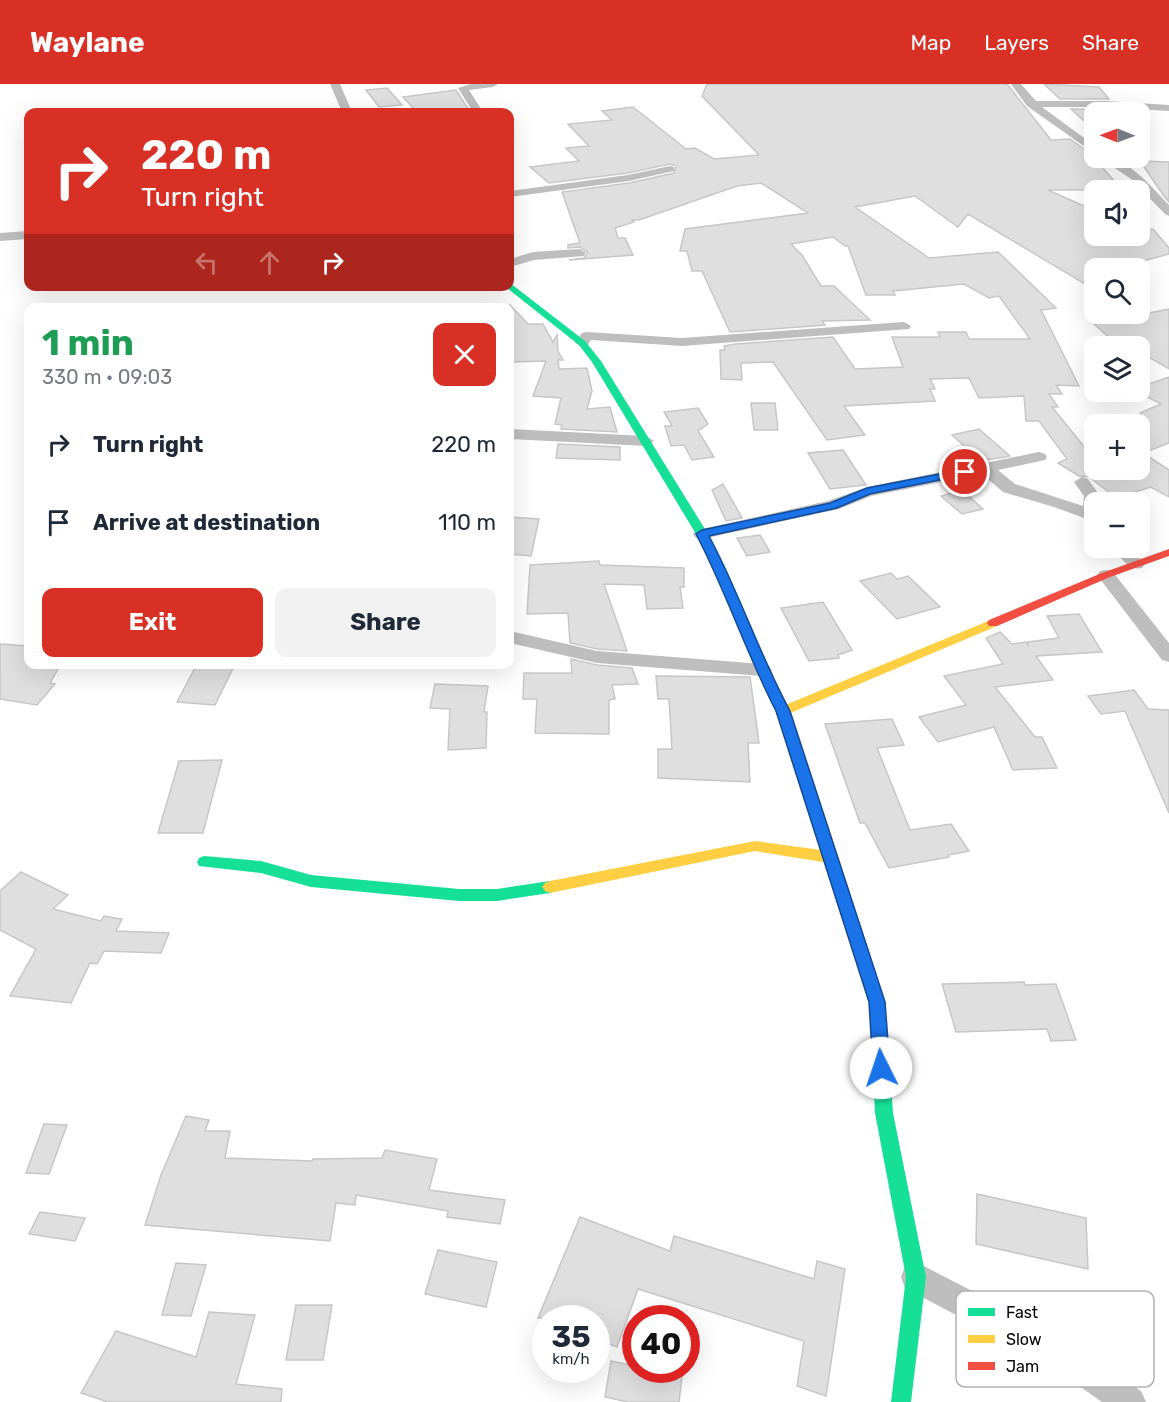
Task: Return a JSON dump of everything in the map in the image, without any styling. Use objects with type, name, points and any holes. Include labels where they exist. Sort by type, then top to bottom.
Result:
[{"type":"street","points":[[335,84],[345,108]]},
{"type":"street","points":[[476,108],[463,88],[493,84]]},
{"type":"street","points":[[1016,84],[1031,104],[1084,143]]},
{"type":"street","points":[[1031,104],[1105,104],[1169,108]]},
{"type":"street","points":[[1121,168],[1135,177],[1169,212]]},
{"type":"street","points":[[514,193],[629,178],[649,171],[670,170]]},
{"type":"street","points":[[0,237],[24,235]]},
{"type":"street","points":[[514,262],[533,256],[580,253]]},
{"type":"street","points":[[514,289],[582,343],[596,361],[702,534],[722,571],[762,670],[783,711],[877,1002],[884,1113],[916,1277],[901,1402]]},
{"type":"street","points":[[582,343],[587,336],[682,342],[904,326]]},
{"type":"street","points":[[514,434],[646,441]]},
{"type":"street","points":[[702,534],[833,505],[867,492],[1039,457]]},
{"type":"street","points":[[985,468],[1009,488],[1084,513]]},
{"type":"street","points":[[1082,482],[1089,492]]},
{"type":"street","points":[[783,711],[1106,574],[1169,552]]},
{"type":"street","points":[[1131,558],[1136,564]]},
{"type":"street","points":[[1106,574],[1169,656]]},
{"type":"street","points":[[514,638],[597,657],[762,670]]},
{"type":"street","points":[[204,862],[261,867],[311,881],[497,895],[755,846],[829,857]]},
{"type":"street","points":[[916,1277],[956,1298]]},
{"type":"street","points":[[1108,1387],[1130,1402]]},
{"type":"building","points":[[707,84],[1007,84],[1051,140],[1070,139],[1084,149],[1084,168],[1103,168],[1113,180],[1084,180],[1084,190],[1048,190],[1084,206],[1084,246],[1150,246],[1150,229],[1153,229],[1169,248],[1169,254],[1150,259],[1084,258],[1084,283],[968,214],[958,227],[915,196],[855,207],[929,258],[998,252],[1056,308],[1041,310],[1079,386],[1056,385],[1062,394],[1049,394],[1058,407],[1052,407],[1084,446],[1084,476],[1079,476],[1058,463],[1067,459],[1039,421],[1026,421],[1024,396],[979,398],[969,378],[930,379],[935,389],[930,389],[935,401],[844,406],[865,435],[827,440],[773,362],[741,363],[742,380],[721,379],[720,350],[725,350],[724,346],[735,344],[833,337],[855,369],[903,367],[892,337],[940,337],[938,332],[966,332],[969,339],[1030,339],[999,296],[989,298],[964,284],[893,291],[895,295],[866,295],[848,246],[833,237],[791,244],[802,255],[821,286],[834,286],[870,320],[822,321],[825,325],[730,332],[702,271],[692,271],[687,251],[680,251],[685,229],[808,213],[761,183],[737,186],[639,220],[632,220],[634,222],[615,228],[618,238],[625,238],[633,255],[569,260],[584,258],[588,253],[580,247],[568,248],[568,245],[580,243],[562,192],[629,183],[674,173],[676,166],[670,164],[628,173],[549,183],[530,167],[579,161],[566,148],[589,146],[568,124],[612,120],[602,111],[633,107],[686,149],[695,148],[714,159],[759,155],[702,96]]},
{"type":"building","points":[[1044,84],[1099,87],[1109,99],[1060,99]]},
{"type":"building","points":[[387,88],[402,105],[379,107],[366,90]]},
{"type":"building","points":[[456,90],[468,108],[413,108],[403,97]]},
{"type":"building","points":[[1071,109],[1084,109],[1084,121]]},
{"type":"building","points":[[1150,161],[1169,162],[1169,202],[1145,168],[1150,168]]},
{"type":"building","points":[[514,309],[528,324],[543,324],[553,342],[557,335],[558,351],[563,360],[558,360],[559,369],[587,368],[592,391],[587,409],[610,407],[617,432],[561,429],[562,425],[555,424],[561,398],[533,396],[546,361],[514,362]]},
{"type":"building","points":[[1169,309],[1169,369],[1150,358],[1150,336],[1108,336],[1094,324],[1150,324],[1150,313]]},
{"type":"building","points":[[1169,377],[1169,443],[1150,450],[1150,414],[1140,413],[1161,404],[1150,398],[1150,384]]},
{"type":"building","points":[[751,403],[775,403],[778,430],[754,430]]},
{"type":"building","points":[[698,408],[708,424],[698,431],[714,457],[692,460],[684,445],[671,446],[665,426],[672,426],[664,412]]},
{"type":"building","points":[[979,429],[1010,456],[981,461],[952,435]]},
{"type":"building","points":[[558,444],[620,447],[620,460],[556,458]]},
{"type":"building","points":[[843,450],[866,485],[830,489],[808,453]]},
{"type":"building","points":[[1150,458],[1169,470],[1169,497],[1151,487],[1135,492],[1109,492],[1093,480],[1150,480]]},
{"type":"building","points":[[723,484],[742,518],[726,521],[712,490]]},
{"type":"building","points":[[962,490],[983,509],[962,514],[941,496]]},
{"type":"building","points":[[514,517],[539,519],[531,556],[514,554]]},
{"type":"building","points":[[760,535],[770,552],[747,556],[737,538]]},
{"type":"building","points":[[599,561],[600,565],[684,568],[684,587],[680,587],[683,608],[647,609],[644,585],[604,584],[627,651],[597,649],[570,643],[568,613],[527,614],[530,565]]},
{"type":"building","points":[[891,573],[897,579],[908,576],[940,607],[897,619],[860,581]]},
{"type":"building","points":[[823,602],[852,650],[838,655],[839,658],[809,661],[781,608]]},
{"type":"building","points":[[1079,614],[1102,652],[1036,656],[1053,680],[995,687],[1035,737],[1042,737],[1057,768],[1013,770],[994,727],[938,742],[919,717],[966,705],[944,676],[1003,664],[986,638],[1000,632],[1012,644],[1026,642],[1028,645],[1028,642],[1059,638],[1047,616]]},
{"type":"building","points":[[0,644],[24,646],[24,669],[58,669],[50,683],[55,684],[37,705],[0,699]]},
{"type":"building","points":[[571,659],[597,665],[632,668],[638,684],[612,685],[615,699],[609,700],[609,734],[535,733],[537,699],[523,699],[524,673],[572,673]]},
{"type":"building","points":[[194,669],[233,669],[215,705],[177,702]]},
{"type":"building","points":[[656,676],[750,677],[759,743],[748,743],[750,782],[658,778],[658,749],[672,749],[669,699],[658,699]]},
{"type":"building","points":[[435,684],[488,686],[484,712],[487,712],[486,748],[448,750],[450,709],[430,708]]},
{"type":"building","points":[[1134,690],[1148,709],[1169,710],[1169,813],[1125,711],[1101,714],[1088,696]]},
{"type":"building","points":[[892,719],[904,745],[877,748],[910,830],[951,824],[969,851],[889,868],[865,823],[860,823],[825,724]]},
{"type":"building","points":[[222,760],[203,833],[158,833],[179,761]]},
{"type":"building","points":[[21,872],[68,895],[53,909],[101,921],[104,916],[122,919],[116,931],[169,933],[161,953],[104,951],[97,964],[90,963],[71,1003],[10,996],[36,949],[0,930],[0,891]]},
{"type":"building","points":[[1024,982],[1025,985],[1056,984],[1076,1040],[1051,1041],[1047,1029],[956,1032],[942,984]]},
{"type":"building","points":[[186,1116],[209,1120],[205,1131],[230,1131],[225,1158],[312,1161],[313,1159],[382,1158],[385,1150],[437,1159],[429,1190],[505,1200],[500,1224],[447,1217],[448,1211],[356,1195],[355,1205],[336,1203],[330,1241],[145,1225],[161,1175]]},
{"type":"building","points":[[44,1124],[67,1125],[49,1174],[26,1173]]},
{"type":"building","points":[[977,1194],[1086,1218],[1088,1269],[976,1244]]},
{"type":"building","points":[[40,1212],[85,1218],[75,1241],[29,1234]]},
{"type":"building","points":[[580,1217],[670,1251],[674,1236],[814,1279],[817,1261],[845,1269],[826,1396],[797,1386],[804,1341],[700,1308],[700,1305],[689,1305],[638,1289],[632,1305],[622,1305],[622,1333],[617,1347],[610,1344],[610,1305],[543,1305]]},
{"type":"building","points":[[438,1250],[497,1262],[486,1307],[425,1294]]},
{"type":"building","points":[[176,1263],[206,1265],[191,1316],[162,1315]]},
{"type":"building","points":[[296,1305],[332,1305],[323,1360],[286,1360]]},
{"type":"building","points":[[209,1312],[255,1315],[236,1384],[282,1389],[281,1402],[108,1402],[81,1393],[116,1331],[196,1357]]},
{"type":"building","points":[[611,1361],[622,1363],[622,1383],[681,1383],[679,1402],[628,1402],[605,1397],[607,1383],[610,1383]]},
{"type":"traffic: fast","points":[[514,289],[582,343],[596,361],[702,534],[721,571],[774,694]]},
{"type":"traffic: fast","points":[[204,862],[261,867],[311,881],[459,895],[497,895],[550,887]]},
{"type":"traffic: fast","points":[[863,958],[877,1002],[884,1113],[916,1277],[901,1402]]},
{"type":"traffic: slow","points":[[783,711],[993,623]]},
{"type":"traffic: slow","points":[[550,887],[755,846],[829,857]]},
{"type":"traffic: jam","points":[[993,623],[1106,575],[1169,552]]},
{"type":"traffic: jam","points":[[774,694],[783,711],[863,958]]},
{"type":"route","points":[[881,1068],[877,1002],[783,711],[762,670],[722,571],[702,534],[833,505],[867,492],[965,472]]}]
